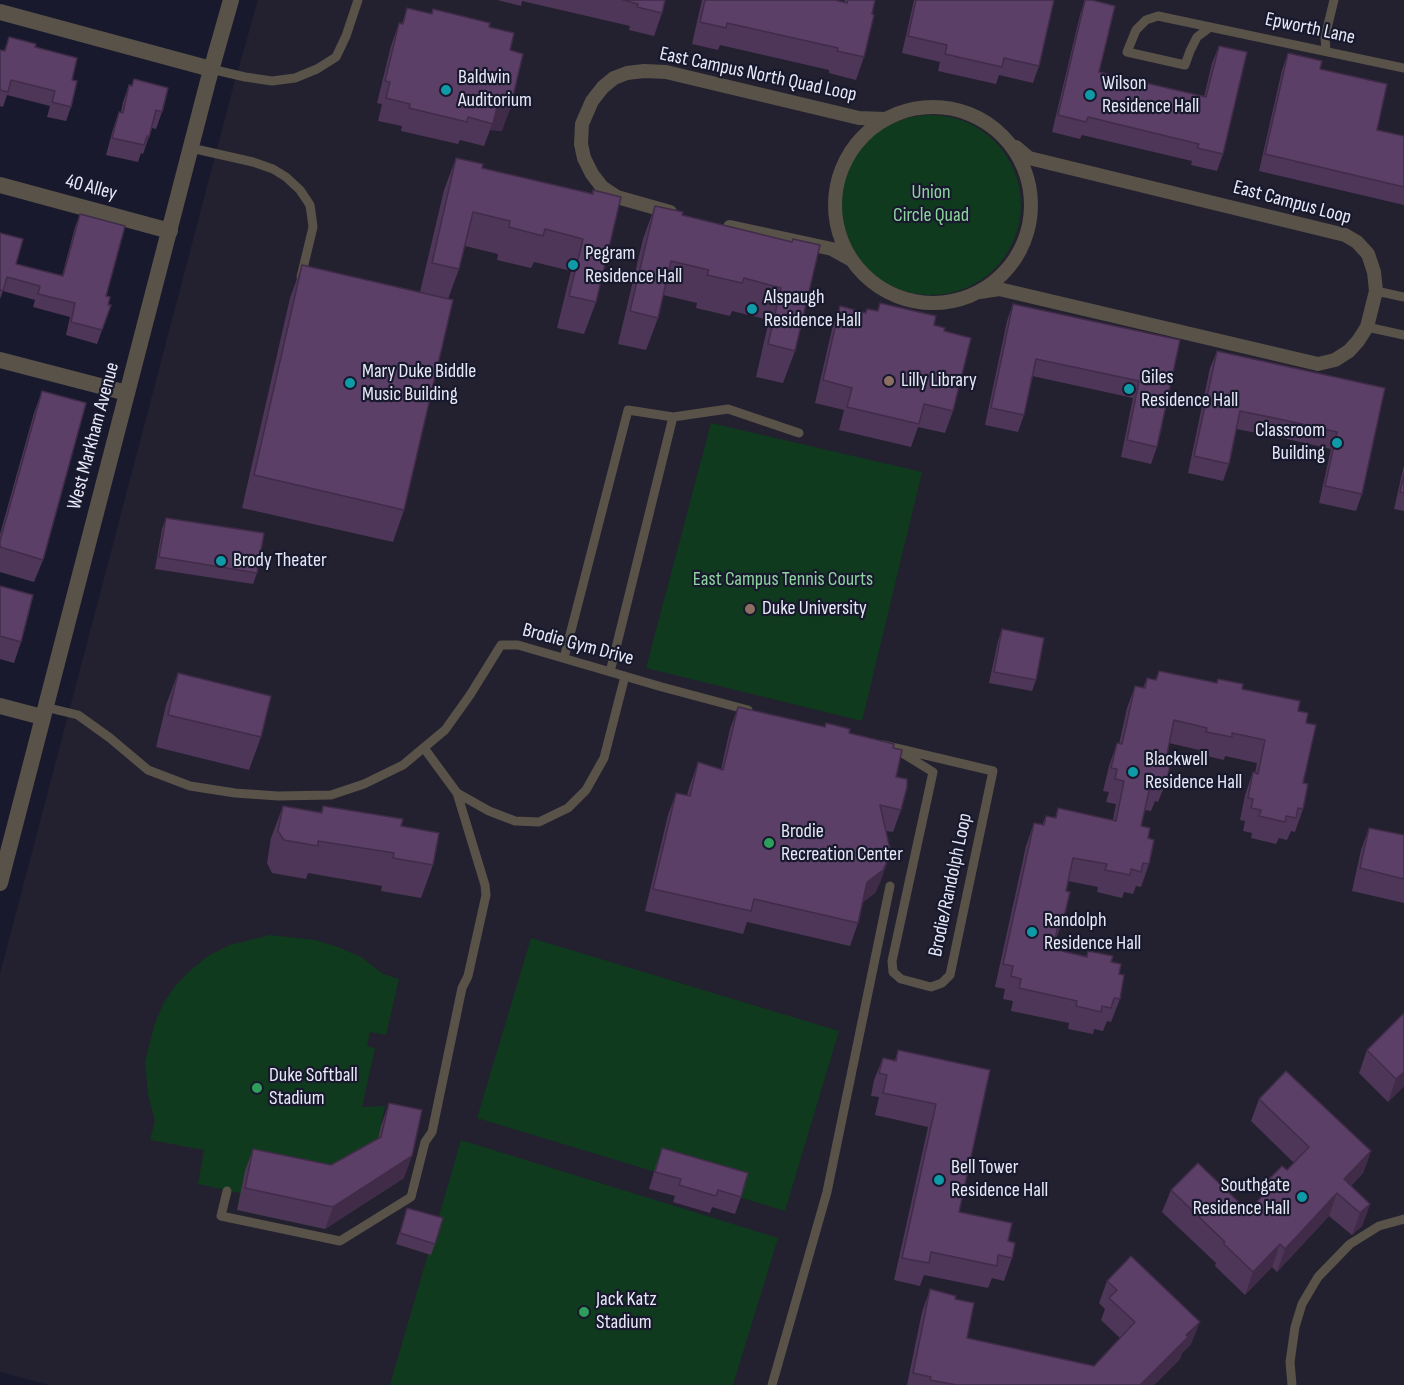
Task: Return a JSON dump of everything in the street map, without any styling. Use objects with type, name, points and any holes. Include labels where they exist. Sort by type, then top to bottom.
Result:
[{"type":"street","name":"West Markham Avenue","points":[[0,882],[211,69],[231,0]]},
{"type":"street","points":[[0,12],[211,69]]},
{"type":"street","name":"East Campus North Quad Loop","points":[[678,214],[616,197],[602,187],[588,166],[581,144],[582,124],[592,101],[614,78],[627,73],[644,71],[666,72],[859,118],[886,119]]},
{"type":"street","points":[[919,108],[950,108],[966,112],[989,124],[1011,146],[1021,162],[1029,186],[1030,222],[1026,236],[1012,264],[996,281],[980,292],[954,301],[939,303],[908,300],[885,291],[852,260],[845,248],[837,222],[837,187],[852,150],[864,136],[886,119],[901,112],[919,108]]},
{"type":"street","name":"East Campus Loop","points":[[980,292],[999,290],[1318,364],[1335,360],[1349,351],[1366,327],[1376,291],[1374,272],[1368,254],[1346,235],[1029,158],[1016,147],[1011,146]]},
{"type":"street","name":"40 Alley","points":[[0,185],[170,231]]},
{"type":"street","points":[[722,225],[832,249],[852,260]]},
{"type":"street","points":[[0,360],[127,393]]},
{"type":"street","points":[[0,706],[43,712]]},
{"type":"lane","points":[[211,69],[272,81],[295,78],[317,69],[336,57],[358,0]]},
{"type":"lane","points":[[1326,51],[1325,37],[1334,0]]},
{"type":"lane","name":"Epworth Lane","points":[[1209,28],[1197,37],[1185,65],[1127,52],[1136,30],[1146,20],[1158,16],[1404,68]]},
{"type":"lane","points":[[191,148],[253,162],[273,169],[300,190],[310,205],[313,227],[299,286]]},
{"type":"lane","points":[[1376,291],[1404,297]]},
{"type":"lane","points":[[1366,327],[1404,335]]},
{"type":"lane","points":[[564,658],[628,410],[673,417],[728,409],[799,432]]},
{"type":"lane","points":[[610,672],[673,417]]},
{"type":"lane","name":"Brodie Gym Drive","points":[[43,712],[78,715],[148,770],[190,786],[235,793],[278,796],[331,795],[364,784],[403,765],[445,730],[501,645],[518,645],[755,712]]},
{"type":"lane","points":[[457,793],[489,811],[514,821],[539,822],[568,808],[586,790],[604,758],[625,676]]},
{"type":"lane","points":[[870,742],[894,748]]},
{"type":"lane","points":[[226,1191],[221,1216],[340,1241],[411,1197],[425,1142],[432,1132],[462,988],[468,976],[486,895],[457,793],[424,747]]},
{"type":"lane","name":"Brodie/Randolph Loop","points":[[894,748],[993,771],[950,975],[942,983],[931,987],[901,979],[893,972],[892,961],[933,772],[894,748]]},
{"type":"lane","points":[[772,1385],[827,1192],[890,886]]},
{"type":"lane","points":[[1292,1385],[1290,1362],[1295,1328],[1302,1304],[1318,1277],[1350,1244],[1379,1226],[1404,1220]]},
{"type":"shaded area","name":"Duke University","points":[[258,0],[1404,0],[1404,1385],[50,1385],[0,1372],[0,974]]},
{"type":"green space","name":"Union Circle Quad","points":[[931,115],[965,122],[981,130],[994,142],[1006,155],[1014,171],[1021,205],[1014,239],[1006,255],[994,268],[981,280],[965,288],[931,295],[897,288],[881,280],[868,268],[856,255],[848,239],[841,205],[848,171],[856,155],[868,142],[881,130],[897,122]]},
{"type":"green space","name":"East Campus Tennis Courts","points":[[711,423],[922,472],[862,721],[646,668]]},
{"type":"green space","name":"Duke Softball Stadium","points":[[270,935],[315,940],[338,947],[361,957],[383,974],[399,979],[386,1035],[370,1032],[367,1046],[375,1048],[362,1107],[385,1106],[381,1126],[404,1178],[325,1229],[237,1210],[240,1193],[198,1184],[204,1150],[150,1140],[155,1120],[148,1095],[145,1061],[155,1023],[163,1004],[176,985],[208,956],[230,945]]},
{"type":"green space","points":[[531,938],[839,1031],[785,1211],[477,1118]]},
{"type":"green space","name":"Jack Katz Stadium","points":[[461,1140],[778,1238],[733,1385],[390,1385]]},
{"type":"building","points":[[623,0],[665,0],[662,13],[637,7],[638,4]]},
{"type":"building","points":[[705,0],[835,0],[847,3],[848,0],[875,0],[872,14],[874,15],[864,57],[837,51],[838,48],[727,23],[726,28],[700,22]]},
{"type":"building","points":[[916,0],[1054,0],[1039,66],[1004,58],[1002,67],[945,54],[947,45],[908,36]]},
{"type":"building","name":"Wilson Residence Hall","points":[[1085,0],[1115,6],[1099,72],[1206,97],[1219,46],[1247,52],[1223,154],[1197,148],[1199,144],[1088,117],[1086,122],[1058,115]]},
{"type":"building","name":"Baldwin Auditorium","points":[[407,8],[432,14],[433,9],[490,23],[489,27],[514,33],[510,50],[523,54],[510,109],[497,107],[493,124],[468,117],[467,122],[409,108],[410,104],[386,98],[390,82],[385,81],[399,23],[403,24]]},
{"type":"building","points":[[9,37],[36,44],[35,47],[77,58],[72,80],[77,81],[71,107],[52,102],[55,91],[11,80],[8,92],[0,90],[0,50],[5,51]]},
{"type":"building","points":[[1288,53],[1322,61],[1320,69],[1387,84],[1377,130],[1404,136],[1404,187],[1265,154]]},
{"type":"building","points":[[134,79],[168,88],[162,112],[156,110],[149,137],[147,136],[144,145],[112,138],[119,112],[123,113],[129,85],[132,86]]},
{"type":"building","points":[[456,158],[483,164],[482,168],[593,194],[593,190],[621,197],[596,302],[569,296],[583,239],[545,229],[543,236],[509,227],[510,221],[473,212],[459,269],[432,263]]},
{"type":"building","points":[[655,206],[683,212],[682,215],[792,242],[793,239],[820,245],[795,351],[768,344],[781,288],[744,278],[742,283],[707,275],[709,270],[671,261],[658,318],[630,311]]},
{"type":"building","points":[[80,214],[125,226],[106,296],[110,297],[108,305],[111,305],[102,330],[71,322],[75,303],[38,294],[40,286],[7,277],[3,291],[0,290],[0,233],[23,239],[16,264],[63,276]]},
{"type":"building","name":"Mary Duke Biddle Music Building","points":[[302,265],[453,300],[404,510],[254,475]]},
{"type":"building","name":"Lilly Library","points":[[880,303],[936,316],[934,325],[945,328],[944,331],[971,338],[953,411],[924,404],[919,424],[847,407],[852,388],[823,380],[840,306],[866,313],[867,309],[878,311]]},
{"type":"building","name":"Giles Residence Hall","points":[[1013,304],[1180,340],[1157,447],[1127,440],[1139,381],[1036,359],[1024,415],[991,408]]},
{"type":"building","name":"Classroom Building","points":[[1217,351],[1385,388],[1362,494],[1325,486],[1337,432],[1284,420],[1240,411],[1229,464],[1194,456]]},
{"type":"building","points":[[42,391],[86,403],[43,560],[0,547]]},
{"type":"building","points":[[1404,474],[1404,493],[1400,492]]},
{"type":"building","points":[[166,518],[264,533],[257,573],[159,557]]},
{"type":"building","points":[[0,586],[33,595],[21,642],[0,636]]},
{"type":"building","points":[[1002,629],[1044,638],[1036,680],[994,672]]},
{"type":"building","points":[[1159,671],[1217,683],[1218,679],[1243,684],[1242,689],[1300,701],[1298,711],[1308,713],[1306,723],[1316,725],[1303,783],[1308,784],[1303,809],[1298,808],[1296,818],[1286,816],[1285,822],[1259,816],[1261,810],[1251,808],[1253,799],[1248,798],[1253,772],[1258,774],[1265,740],[1232,733],[1232,737],[1206,732],[1207,728],[1174,720],[1167,754],[1172,755],[1167,780],[1161,779],[1159,789],[1150,787],[1141,826],[1150,828],[1148,838],[1154,840],[1149,864],[1143,863],[1141,872],[1131,869],[1130,875],[1105,870],[1107,864],[1073,858],[1066,891],[1070,892],[1064,917],[1060,916],[1053,949],[1087,957],[1088,951],[1113,956],[1111,962],[1121,964],[1119,974],[1124,975],[1120,999],[1114,998],[1111,1008],[1102,1006],[1101,1012],[1076,1006],[1077,1001],[1019,988],[1021,979],[1011,976],[1013,966],[1003,964],[1034,823],[1044,825],[1046,816],[1056,818],[1058,808],[1116,821],[1124,781],[1115,779],[1117,769],[1111,768],[1117,743],[1122,744],[1135,686],[1145,688],[1147,678],[1156,680]]},
{"type":"building","points":[[178,673],[271,696],[261,737],[168,715]]},
{"type":"building","name":"Brodie Recreation Center","points":[[738,707],[825,727],[826,723],[850,729],[849,733],[894,744],[893,748],[902,750],[896,777],[907,779],[907,787],[901,810],[880,805],[890,849],[889,857],[883,870],[867,882],[858,923],[754,899],[751,911],[653,889],[676,793],[690,796],[698,762],[723,770]]},
{"type":"building","points":[[283,806],[322,813],[323,806],[403,819],[401,826],[439,833],[433,865],[393,858],[394,853],[318,841],[318,846],[284,840],[278,831]]},
{"type":"building","points":[[1369,828],[1404,835],[1404,879],[1360,868]]},
{"type":"building","points":[[1404,1013],[1404,1072],[1396,1079],[1367,1050]]},
{"type":"building","name":"Bell Tower Residence Hall","points":[[898,1050],[990,1070],[959,1212],[1012,1223],[1008,1241],[1015,1243],[1012,1258],[998,1255],[997,1266],[931,1252],[929,1263],[902,1258],[936,1104],[883,1093],[887,1075],[879,1073],[883,1058],[896,1061]]},
{"type":"building","name":"Southgate Residence Hall","points":[[1286,1071],[1371,1151],[1344,1179],[1370,1204],[1360,1213],[1337,1193],[1285,1249],[1280,1244],[1253,1272],[1171,1190],[1198,1163],[1248,1211],[1270,1188],[1265,1183],[1282,1166],[1287,1170],[1309,1147],[1259,1099]]},
{"type":"building","points":[[389,1103],[422,1110],[412,1156],[333,1207],[245,1188],[253,1149],[331,1165],[381,1137]]},
{"type":"building","points":[[662,1148],[748,1173],[741,1197],[718,1190],[716,1196],[679,1185],[681,1179],[655,1172]]},
{"type":"building","points":[[407,1208],[443,1218],[435,1244],[400,1233]]},
{"type":"building","points":[[1131,1256],[1200,1322],[1140,1385],[957,1385],[930,1380],[931,1377],[913,1373],[930,1289],[956,1296],[955,1299],[974,1303],[967,1338],[1094,1366],[1135,1322],[1109,1298],[1117,1290],[1107,1281]]},
{"type":"place","name":"Baldwin Auditorium","points":[[446,90]]},
{"type":"place","name":"Wilson Residence Hall","points":[[1090,95]]},
{"type":"place","name":"Pegram Residence Hall","points":[[573,265]]},
{"type":"place","name":"Alspaugh Residence Hall","points":[[752,309]]},
{"type":"place","name":"Lilly Library","points":[[889,381]]},
{"type":"place","name":"Mary Duke Biddle Music Building","points":[[350,383]]},
{"type":"place","name":"Giles Residence Hall","points":[[1129,389]]},
{"type":"place","name":"Classroom Building","points":[[1337,443]]},
{"type":"place","name":"Brody Theater","points":[[221,561]]},
{"type":"place","name":"Duke University","points":[[750,609]]},
{"type":"place","name":"Blackwell Residence Hall","points":[[1133,772]]},
{"type":"place","name":"Brodie Recreation Center","points":[[769,843]]},
{"type":"place","name":"Randolph Residence Hall","points":[[1032,932]]},
{"type":"place","name":"Duke Softball Stadium","points":[[257,1088]]},
{"type":"place","name":"Bell Tower Residence Hall","points":[[939,1180]]},
{"type":"place","name":"Southgate Residence Hall","points":[[1302,1197]]},
{"type":"place","name":"Jack Katz Stadium","points":[[584,1312]]}]
